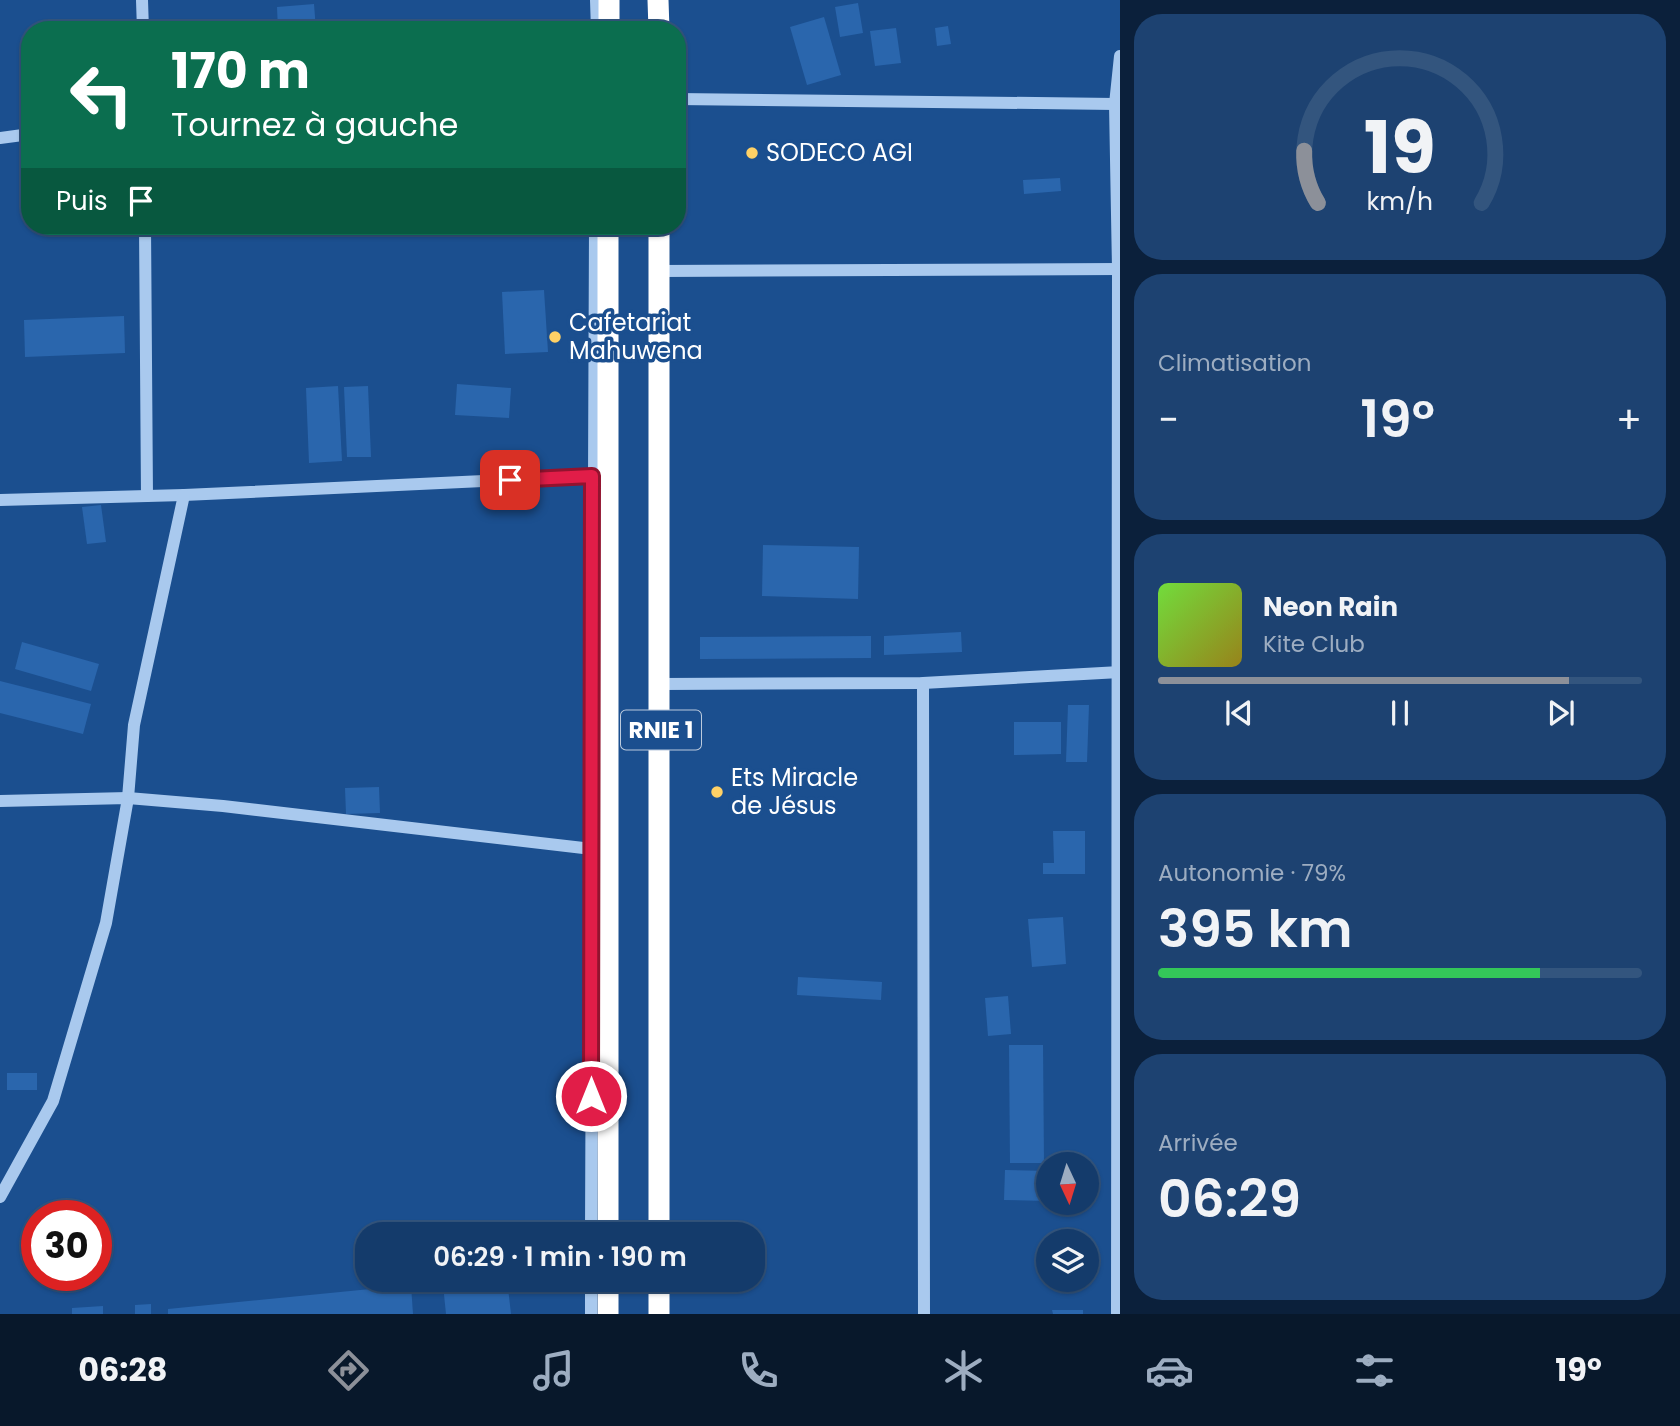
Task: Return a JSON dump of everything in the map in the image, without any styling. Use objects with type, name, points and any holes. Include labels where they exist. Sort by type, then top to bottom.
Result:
[{"type":"highway","points":[[608,21],[609,0]]},
{"type":"highway","points":[[658,0],[659,21]]},
{"type":"highway","name":"RNIE 1","points":[[608,235],[608,1222]]},
{"type":"highway","name":"RNIE 1","points":[[659,235],[659,1222]]},
{"type":"highway","points":[[608,1292],[608,1314]]},
{"type":"highway","points":[[659,1292],[659,1314]]},
{"type":"street","points":[[142,0],[143,21]]},
{"type":"street","points":[[596,0],[597,21]]},
{"type":"street","points":[[1117,1314],[1119,269],[1115,104],[1120,56]]},
{"type":"street","points":[[686,99],[1115,104]]},
{"type":"street","points":[[0,138],[21,135]]},
{"type":"street","points":[[145,235],[147,496]]},
{"type":"street","points":[[591,1222],[595,235]]},
{"type":"street","points":[[659,271],[1119,269]]},
{"type":"street","points":[[0,500],[184,495],[592,476]]},
{"type":"street","points":[[0,1197],[53,1101],[106,923],[128,798],[134,724],[184,495]]},
{"type":"street","points":[[661,684],[923,683],[1118,672]]},
{"type":"street","points":[[923,683],[924,1314]]},
{"type":"street","points":[[0,801],[128,798],[223,806],[592,849]]},
{"type":"street","points":[[591,1292],[591,1314]]},
{"type":"building","points":[[858,3],[863,33],[840,37],[835,7]]},
{"type":"building","points":[[314,4],[315,21],[278,21],[277,7]]},
{"type":"building","points":[[824,17],[841,75],[807,85],[790,27]]},
{"type":"building","points":[[948,26],[951,44],[937,46],[935,28]]},
{"type":"building","points":[[896,28],[901,63],[875,66],[870,31]]},
{"type":"building","points":[[1060,178],[1061,191],[1024,194],[1023,180]]},
{"type":"building","points":[[544,290],[548,352],[505,354],[502,292]]},
{"type":"building","points":[[124,316],[125,353],[25,357],[24,320]]},
{"type":"building","points":[[457,384],[511,388],[509,418],[455,415]]},
{"type":"building","points":[[338,386],[342,461],[309,463],[306,388]]},
{"type":"building","points":[[368,386],[371,457],[347,457],[344,387]]},
{"type":"building","points":[[101,505],[106,542],[87,544],[82,507]]},
{"type":"building","points":[[763,545],[859,547],[858,599],[762,596]]},
{"type":"building","points":[[961,632],[962,652],[884,655],[884,636]]},
{"type":"building","points":[[871,636],[871,658],[700,659],[700,637]]},
{"type":"building","points":[[22,642],[99,664],[91,691],[15,669]]},
{"type":"building","points":[[0,681],[91,704],[83,734],[0,713]]},
{"type":"building","points":[[1068,705],[1089,705],[1087,762],[1066,762]]},
{"type":"building","points":[[1014,722],[1061,722],[1061,754],[1014,755]]},
{"type":"building","points":[[379,787],[380,813],[346,814],[345,788]]},
{"type":"building","points":[[1053,831],[1085,831],[1085,874],[1043,874],[1043,863],[1054,863]]},
{"type":"building","points":[[1063,917],[1066,964],[1032,967],[1028,919]]},
{"type":"building","points":[[798,977],[882,982],[881,1000],[797,995]]},
{"type":"building","points":[[1008,996],[1011,1034],[988,1036],[985,998]]},
{"type":"building","points":[[1009,1045],[1043,1045],[1044,1152],[1036,1152],[1036,1163],[1010,1163]]},
{"type":"building","points":[[7,1073],[37,1073],[37,1090],[7,1090]]},
{"type":"building","points":[[1005,1170],[1036,1171],[1036,1201],[1004,1200]]},
{"type":"building","points":[[355,1291],[411,1292],[413,1314],[168,1314],[168,1309]]},
{"type":"building","points":[[444,1292],[508,1292],[511,1314],[446,1314]]},
{"type":"building","points":[[151,1304],[151,1314],[135,1314],[135,1305]]},
{"type":"building","points":[[103,1306],[103,1314],[72,1314],[72,1308]]},
{"type":"building","points":[[1052,1310],[1083,1310],[1083,1314],[1053,1314]]},
{"type":"place","name":"SODECO AGI","points":[[752,153]]},
{"type":"place","name":"Cafetariat Mahuwena","points":[[555,337]]},
{"type":"place","name":"Ets Miracle de Jésus","points":[[717,792]]},
{"type":"route","points":[[510,480],[592,476],[591,1096]]}]
